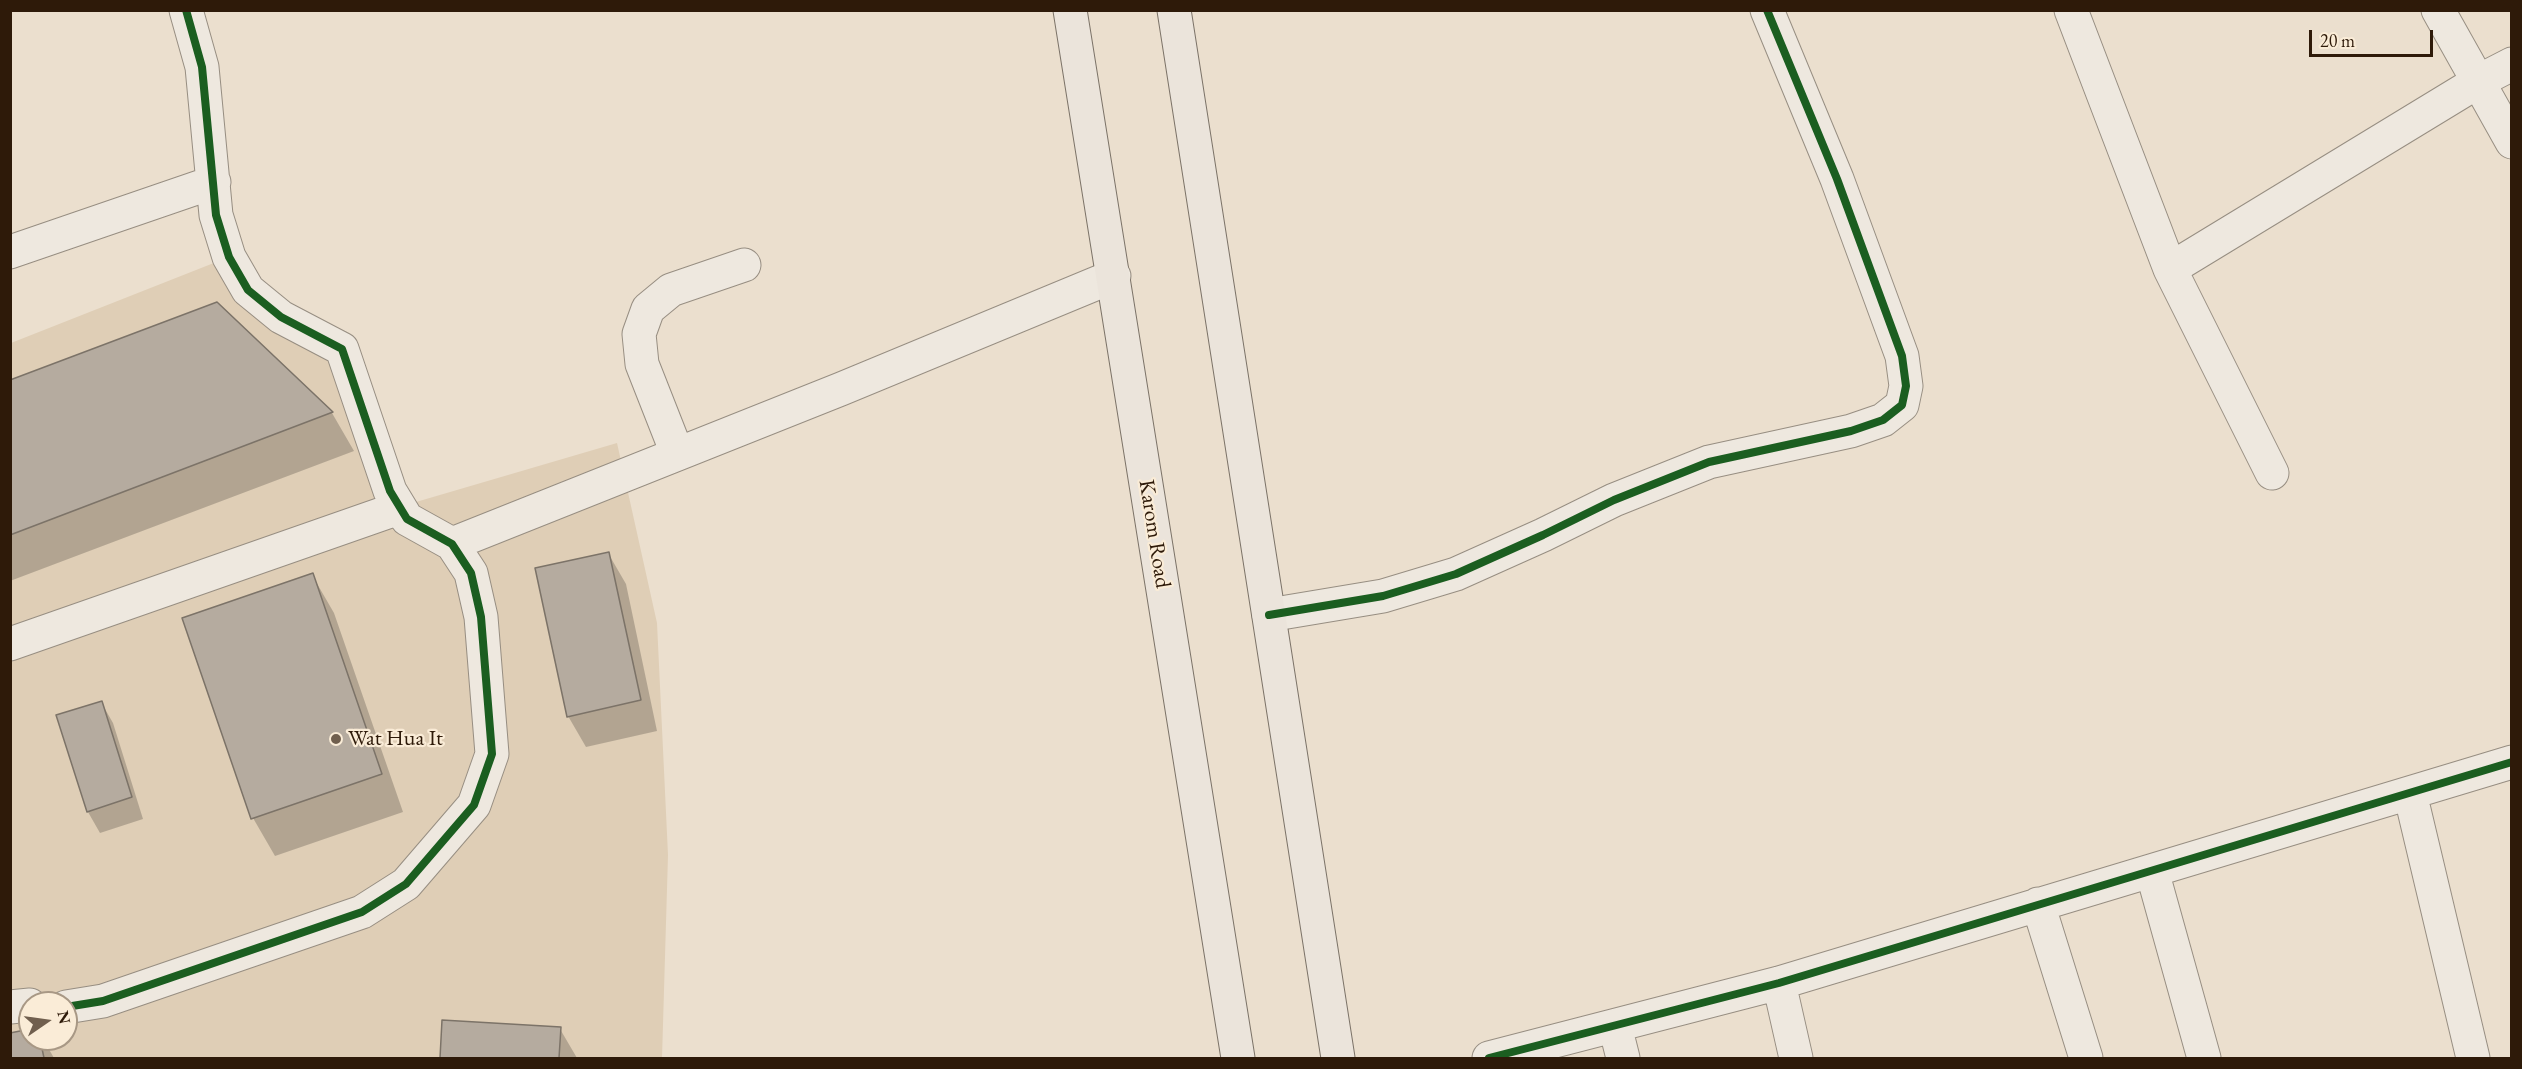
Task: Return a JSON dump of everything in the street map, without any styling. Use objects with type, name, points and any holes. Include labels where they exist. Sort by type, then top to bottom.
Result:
[{"type":"main road","name":"Karom Road","points":[[1070,10],[1238,1059]]},
{"type":"main road","points":[[1174,10],[1338,1059]]},
{"type":"street","points":[[78,1005],[103,1001],[362,912],[406,884],[474,805],[492,754],[481,616],[471,573],[452,544],[407,519],[399,508],[390,491],[342,349],[281,317],[248,290],[229,257],[216,215],[202,67],[186,10]]},
{"type":"street","points":[[1269,615],[1383,596],[1456,574],[1614,500],[1709,462],[1851,431],[1884,420],[1902,405],[1906,386],[1902,356],[1837,179],[1767,10]]},
{"type":"street","points":[[2071,10],[2170,269],[2272,473]]},
{"type":"street","points":[[2438,10],[2511,142]]},
{"type":"street","points":[[2170,269],[2479,81],[2511,64]]},
{"type":"street","points":[[10,252],[214,182]]},
{"type":"street","points":[[677,453],[642,364],[639,334],[648,309],[671,290],[744,265]]},
{"type":"street","points":[[452,544],[841,389],[1114,276]]},
{"type":"street","points":[[10,644],[399,508]]},
{"type":"street","points":[[1489,1059],[1779,983],[2511,762]]},
{"type":"street","points":[[2410,793],[2473,1059]]},
{"type":"street","points":[[2152,871],[2204,1059]]},
{"type":"street","points":[[2038,904],[2086,1059]]},
{"type":"street","points":[[1779,983],[1796,1059]]},
{"type":"street","points":[[1615,1026],[1623,1059]]},
{"type":"shaded area","name":"Wat Hua It","points":[[229,257],[350,369],[399,507],[617,443],[657,623],[668,855],[662,1058],[11,1058],[11,343]]},
{"type":"building","points":[[217,302],[333,412],[10,535],[10,380]]},
{"type":"building","points":[[609,552],[641,700],[567,717],[535,568]]},
{"type":"building","points":[[313,573],[382,774],[251,819],[182,618]]},
{"type":"building","points":[[102,701],[132,797],[87,812],[56,715]]},
{"type":"building","points":[[442,1020],[561,1027],[559,1058],[440,1058]]},
{"type":"building","points":[[18,1031],[18,1051],[43,1051],[44,1058],[10,1058],[10,1033]]},
{"type":"cycle path","points":[[78,1005],[103,1001],[362,912],[406,884],[474,805],[492,754],[481,617],[471,573],[452,544],[407,519],[390,491],[342,349],[281,317],[248,290],[229,257],[216,215],[202,67],[186,10]]},
{"type":"cycle path","points":[[1269,615],[1383,596],[1456,574],[1614,500],[1709,462],[1851,431],[1883,420],[1902,405],[1906,386],[1902,356],[1837,179],[1767,10]]},
{"type":"cycle path","points":[[1489,1058],[1779,983],[2512,762]]},
{"type":"place","name":"Wat Hua It","points":[[336,739]]}]
